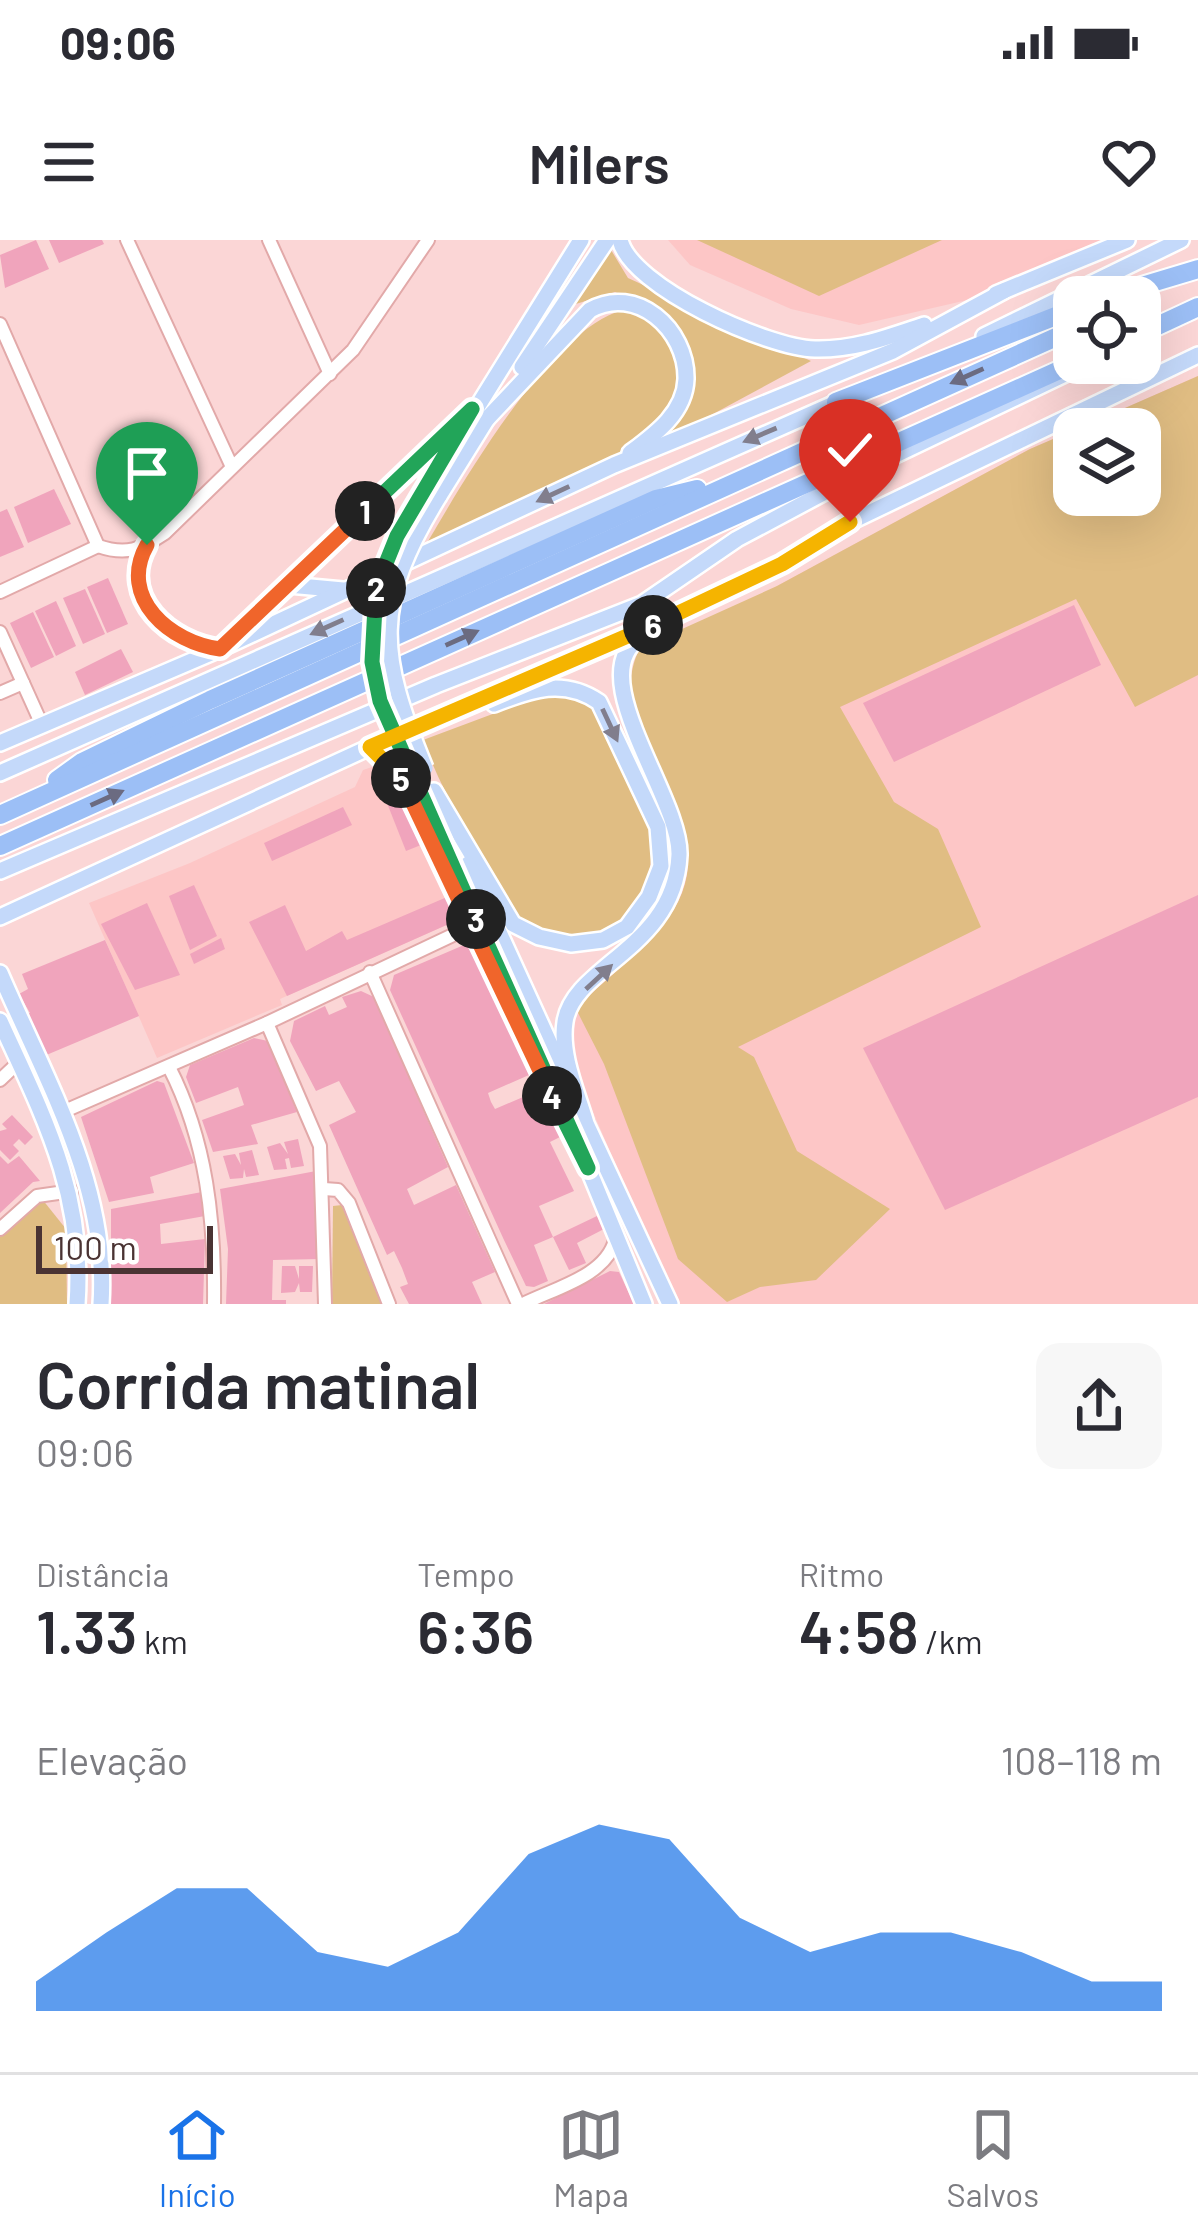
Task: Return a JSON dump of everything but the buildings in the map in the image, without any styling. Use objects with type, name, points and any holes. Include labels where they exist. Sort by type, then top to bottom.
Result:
[{"type":"highway","points":[[1161,281],[1198,271]]},
{"type":"highway","points":[[1161,289],[1198,271]]},
{"type":"highway","points":[[1161,324],[1198,307]]},
{"type":"highway","points":[[836,402],[1053,317]]},
{"type":"highway","points":[[8,812],[1053,338]]},
{"type":"highway","points":[[0,846],[1053,373]]},
{"type":"main road","points":[[580,240],[472,409],[433,492],[394,590],[388,658],[417,772],[644,1304]]},
{"type":"main road","points":[[433,492],[607,240]]},
{"type":"main road","points":[[620,240],[623,256],[644,277],[707,311],[775,341],[809,350],[865,344],[930,324],[1127,240]]},
{"type":"main road","points":[[0,773],[945,355],[1181,240]]},
{"type":"main road","points":[[0,743],[220,649],[614,465],[893,350],[1004,291]]},
{"type":"main road","points":[[485,421],[590,310],[612,301],[633,302],[670,332],[686,380],[669,422],[614,465]]},
{"type":"main road","points":[[0,932],[5,915],[394,736],[676,615],[782,564],[850,522],[1198,355]]},
{"type":"main road","points":[[0,871],[436,685],[642,604],[737,539],[887,459],[1053,380]]},
{"type":"main road","points":[[290,585],[346,590]]},
{"type":"main road","points":[[585,1120],[564,1045],[568,1007],[642,937],[675,891],[679,851],[674,815],[638,740],[619,670],[631,643],[676,615]]},
{"type":"main road","points":[[394,736],[550,686],[580,689],[599,702],[658,827],[661,866],[649,897],[626,927],[603,940],[572,944],[539,937],[513,924],[434,791],[417,772]]},
{"type":"main road","points":[[434,791],[670,1304]]},
{"type":"main road","points":[[0,973],[98,1215],[104,1264],[101,1304]]},
{"type":"main road","points":[[0,1021],[45,1116],[71,1191],[80,1268],[77,1304]]},
{"type":"main road","points":[[80,1268],[104,1264]]},
{"type":"street","points":[[127,240],[232,467]]},
{"type":"street","points":[[269,240],[330,374]]},
{"type":"street","points":[[0,592],[98,546],[121,554],[147,545],[353,350],[422,243]]},
{"type":"street","points":[[0,324],[98,546]]},
{"type":"street","points":[[147,545],[138,566],[139,580],[163,626],[184,641],[220,649],[472,409]]},
{"type":"street","points":[[0,632],[42,725]]},
{"type":"street","points":[[0,693],[23,683]]},
{"type":"street","points":[[370,747],[401,778],[588,1168]]},
{"type":"street","points":[[60,1112],[267,1023],[472,926]]},
{"type":"street","points":[[370,972],[520,1304],[597,1268],[611,1255],[615,1240]]},
{"type":"street","points":[[267,1023],[320,1146],[325,1304]]},
{"type":"street","points":[[0,1079],[19,1062]]},
{"type":"street","points":[[169,1066],[184,1096],[205,1167],[214,1239],[214,1304]]},
{"type":"street","points":[[324,1189],[338,1190],[349,1203],[389,1304]]},
{"type":"street","points":[[0,1229],[37,1196],[71,1191]]},
{"type":"shaded area","points":[[668,240],[1110,240],[976,298],[859,325],[791,309],[690,265]]},
{"type":"shaded area","points":[[697,240],[942,240],[819,296]]},
{"type":"shaded area","points":[[608,245],[628,278],[811,361],[663,441],[689,391],[689,350],[679,333],[642,304],[615,292],[566,307]]},
{"type":"shaded area","points":[[623,310],[649,320],[672,350],[675,392],[661,420],[615,457],[423,550],[484,451],[538,377],[595,323]]},
{"type":"shaded area","points":[[1198,376],[1198,1304],[676,1304],[577,1075],[571,1023],[576,1009],[601,982],[657,931],[682,893],[688,854],[682,812],[645,736],[777,586],[1053,439],[1053,516],[1161,516],[1161,408],[1125,408]]},
{"type":"shaded area","points":[[1198,376],[1198,675],[1135,707],[1076,599],[840,707],[894,802],[938,829],[981,927],[738,1047],[754,1057],[797,1151],[890,1209],[816,1280],[760,1287],[727,1302],[678,1259],[604,1064],[576,1009],[635,955],[674,910],[688,860],[673,798],[634,708],[631,678],[640,648],[777,586],[1053,439],[1053,516],[1161,516],[1161,408],[1125,408]]},
{"type":"shaded area","points":[[551,692],[578,695],[595,706],[633,782],[650,833],[646,884],[632,909],[613,927],[587,936],[550,935],[517,919],[455,811],[423,740]]},
{"type":"shaded area","points":[[381,764],[400,784],[455,916],[451,923],[280,999],[282,1005],[157,1058],[89,903],[190,863],[355,787],[363,770]]},
{"type":"shaded area","points":[[42,1199],[66,1229],[67,1304],[0,1304],[0,1237]]},
{"type":"shaded area","points":[[342,1205],[384,1304],[332,1304],[333,1206]]},
{"type":"route","points":[[147,545],[137,572],[149,606],[163,626],[184,641],[220,649],[472,409],[397,536],[376,589],[372,662],[380,701],[410,775],[588,1168],[401,778],[370,747],[394,736],[676,615],[782,564],[850,522]]}]
